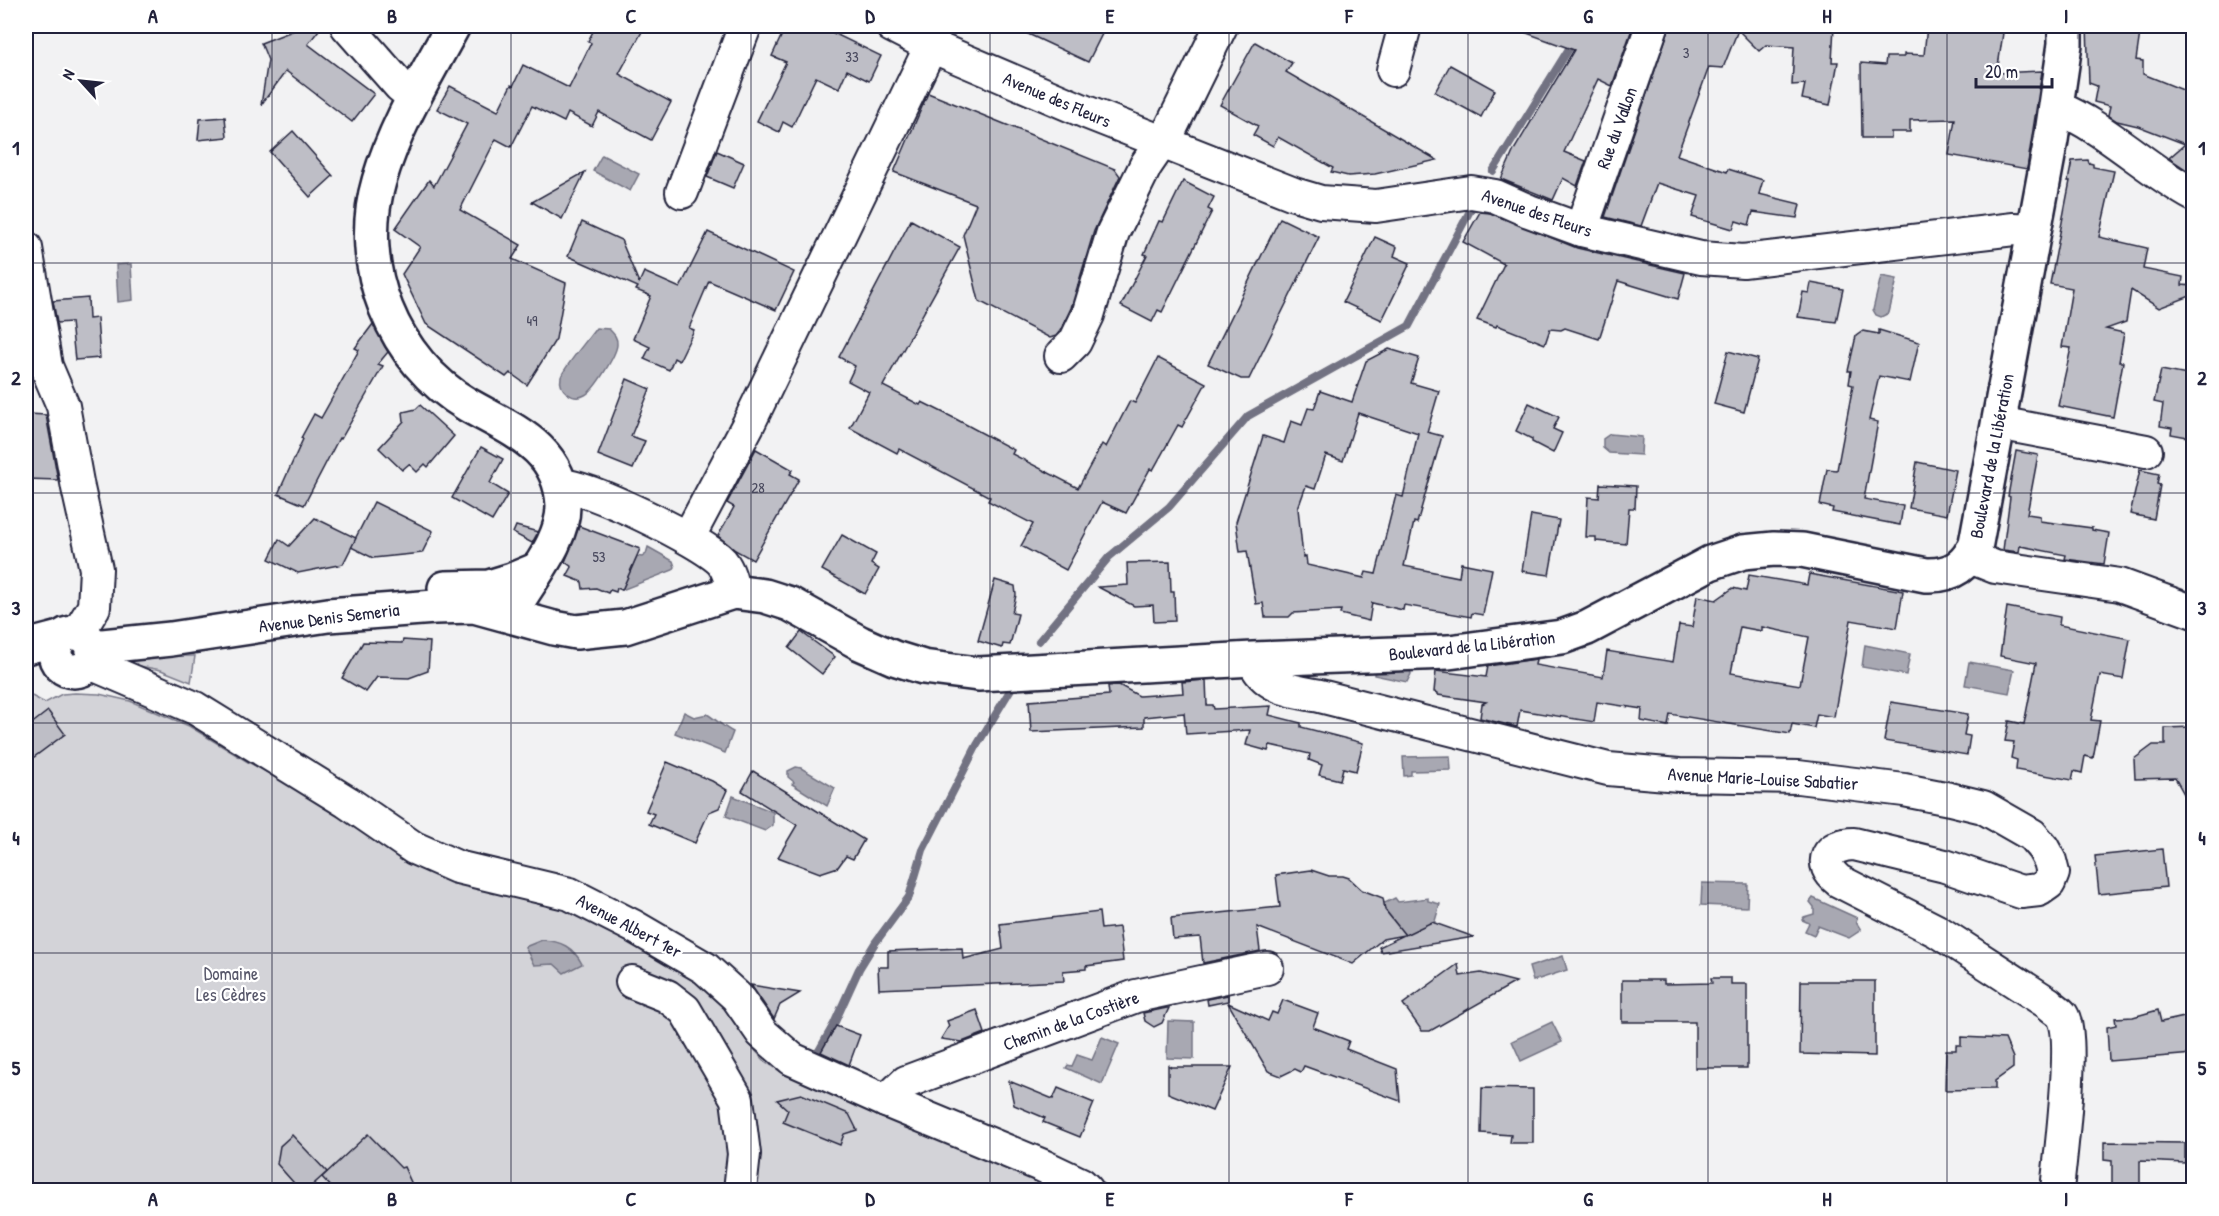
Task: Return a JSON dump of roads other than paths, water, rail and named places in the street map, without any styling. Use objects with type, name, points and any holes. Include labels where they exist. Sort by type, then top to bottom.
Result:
[{"type":"main road","points":[[453,26],[390,149],[378,184],[372,246],[375,273],[384,305],[395,330],[412,355],[430,377],[450,394],[522,435],[538,447],[551,464],[561,485],[563,507],[554,543],[515,606],[513,616]]},
{"type":"main road","name":"Boulevard de la Libération","points":[[513,616],[576,632],[625,627],[733,592],[765,596],[790,604],[860,643],[894,658],[923,667],[978,674],[1253,659],[1449,652],[1562,637],[1587,628],[1710,563],[1743,552],[1774,549],[1802,550],[1939,576],[1961,566],[1970,557],[1976,543],[2056,107],[2066,26]]},
{"type":"main road","name":"Avenue Denis Semeria","points":[[26,648],[77,650],[171,639],[328,615],[374,601],[489,587],[536,570]]},
{"type":"main road","name":"Avenue Denis Semeria","points":[[374,601],[474,606],[513,616]]},
{"type":"main road","name":"Avenue Denis Semeria","points":[[26,668],[77,650]]},
{"type":"street","points":[[347,26],[400,86],[415,98]]},
{"type":"street","points":[[681,192],[745,26]]},
{"type":"street","name":"Avenue des Fleurs","points":[[892,26],[931,46],[1161,142],[1294,195],[1321,202],[1376,206],[1472,192],[1495,195],[1529,211],[1581,230],[1701,258],[1743,261],[2002,230],[2034,230]]},
{"type":"street","points":[[1061,356],[1075,342],[1088,315],[1113,232],[1146,165],[1170,130],[1221,26]]},
{"type":"street","points":[[1393,70],[1405,26]]},
{"type":"street","name":"Rue du Vallon","points":[[1581,230],[1652,26]]},
{"type":"street","points":[[688,538],[748,425],[931,46]]},
{"type":"street","points":[[2056,107],[2074,114],[2169,181],[2193,195]]},
{"type":"street","points":[[26,248],[46,366],[63,406],[96,569],[94,607],[77,650]]},
{"type":"street","points":[[1998,423],[2146,450]]},
{"type":"street","points":[[561,485],[587,490],[688,538],[721,561],[729,573],[733,592]]},
{"type":"street","points":[[1970,557],[1995,567],[2120,585],[2193,612]]},
{"type":"street","name":"Avenue Albert 1er","points":[[77,650],[91,679],[151,690],[195,708],[347,802],[414,848],[457,867],[570,894],[633,926],[705,968],[737,997],[762,1033],[792,1059],[1043,1166],[1082,1184],[1087,1191]]},
{"type":"street","name":"Avenue Marie-Louise Sabatier","points":[[1253,659],[1258,670],[1270,682],[1288,690],[1320,696],[1608,769],[1679,775],[1798,777],[1904,790],[1983,807],[2032,835],[2043,848],[2053,873],[2049,883],[2039,890],[2021,892],[1945,866],[1854,844],[1842,844],[1831,850],[1826,862],[1829,873],[1839,881],[1937,931],[2048,1003],[2062,1016],[2067,1032],[2066,1095],[2057,1191]]},
{"type":"street","name":"Chemin de la Costière","points":[[886,1101],[906,1082],[1136,996],[1267,968]]},
{"type":"street","points":[[632,982],[667,996],[686,1010],[737,1099],[744,1154],[740,1191]]},
{"type":"waterway","points":[[1493,171],[1583,26]]},
{"type":"waterway","points":[[1039,641],[1109,557],[1169,507],[1248,416],[1409,326],[1472,207]]},
{"type":"waterway","points":[[816,1056],[834,1024],[859,969],[909,897],[923,850],[977,745],[1014,684]]},
{"type":"park label","name":"Domaine Les Cèdres","points":[[231,984]]}]
